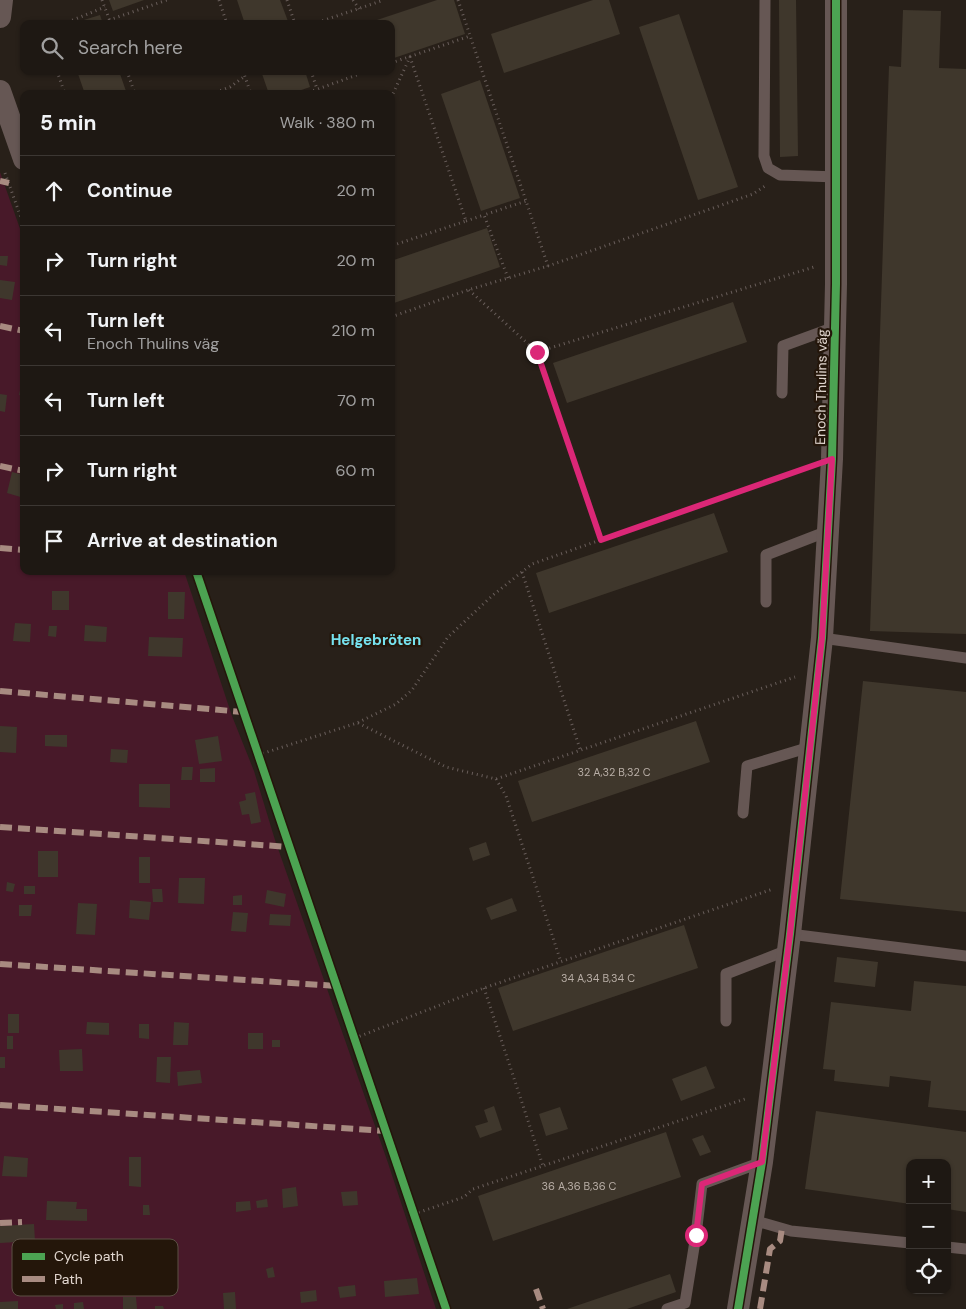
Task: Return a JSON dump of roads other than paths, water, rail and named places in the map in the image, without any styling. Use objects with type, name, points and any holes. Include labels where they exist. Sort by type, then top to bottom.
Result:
[{"type":"street","points":[[0,17],[2,0]]},
{"type":"street","name":"Enoch Thulins väg","points":[[738,1309],[762,1162],[771,1092],[796,884],[822,638],[832,459],[835,327],[837,177],[836,0]]},
{"type":"street","points":[[0,91],[13,162]]},
{"type":"lane","points":[[765,0],[764,156],[768,168],[780,175],[837,177]]},
{"type":"lane","points":[[782,393],[782,346],[835,327]]},
{"type":"lane","points":[[766,602],[766,555],[828,531]]},
{"type":"lane","points":[[822,638],[966,658]]},
{"type":"lane","points":[[743,813],[747,766],[810,747]]},
{"type":"lane","points":[[726,1021],[726,974],[789,942],[966,956]]},
{"type":"lane","points":[[667,1309],[685,1303],[702,1184],[762,1162]]},
{"type":"lane","points":[[753,1220],[790,1230],[906,1243]]},
{"type":"lane","points":[[951,1247],[966,1249]]},
{"type":"district","name":"Helgebröten","points":[[376,640]]}]
